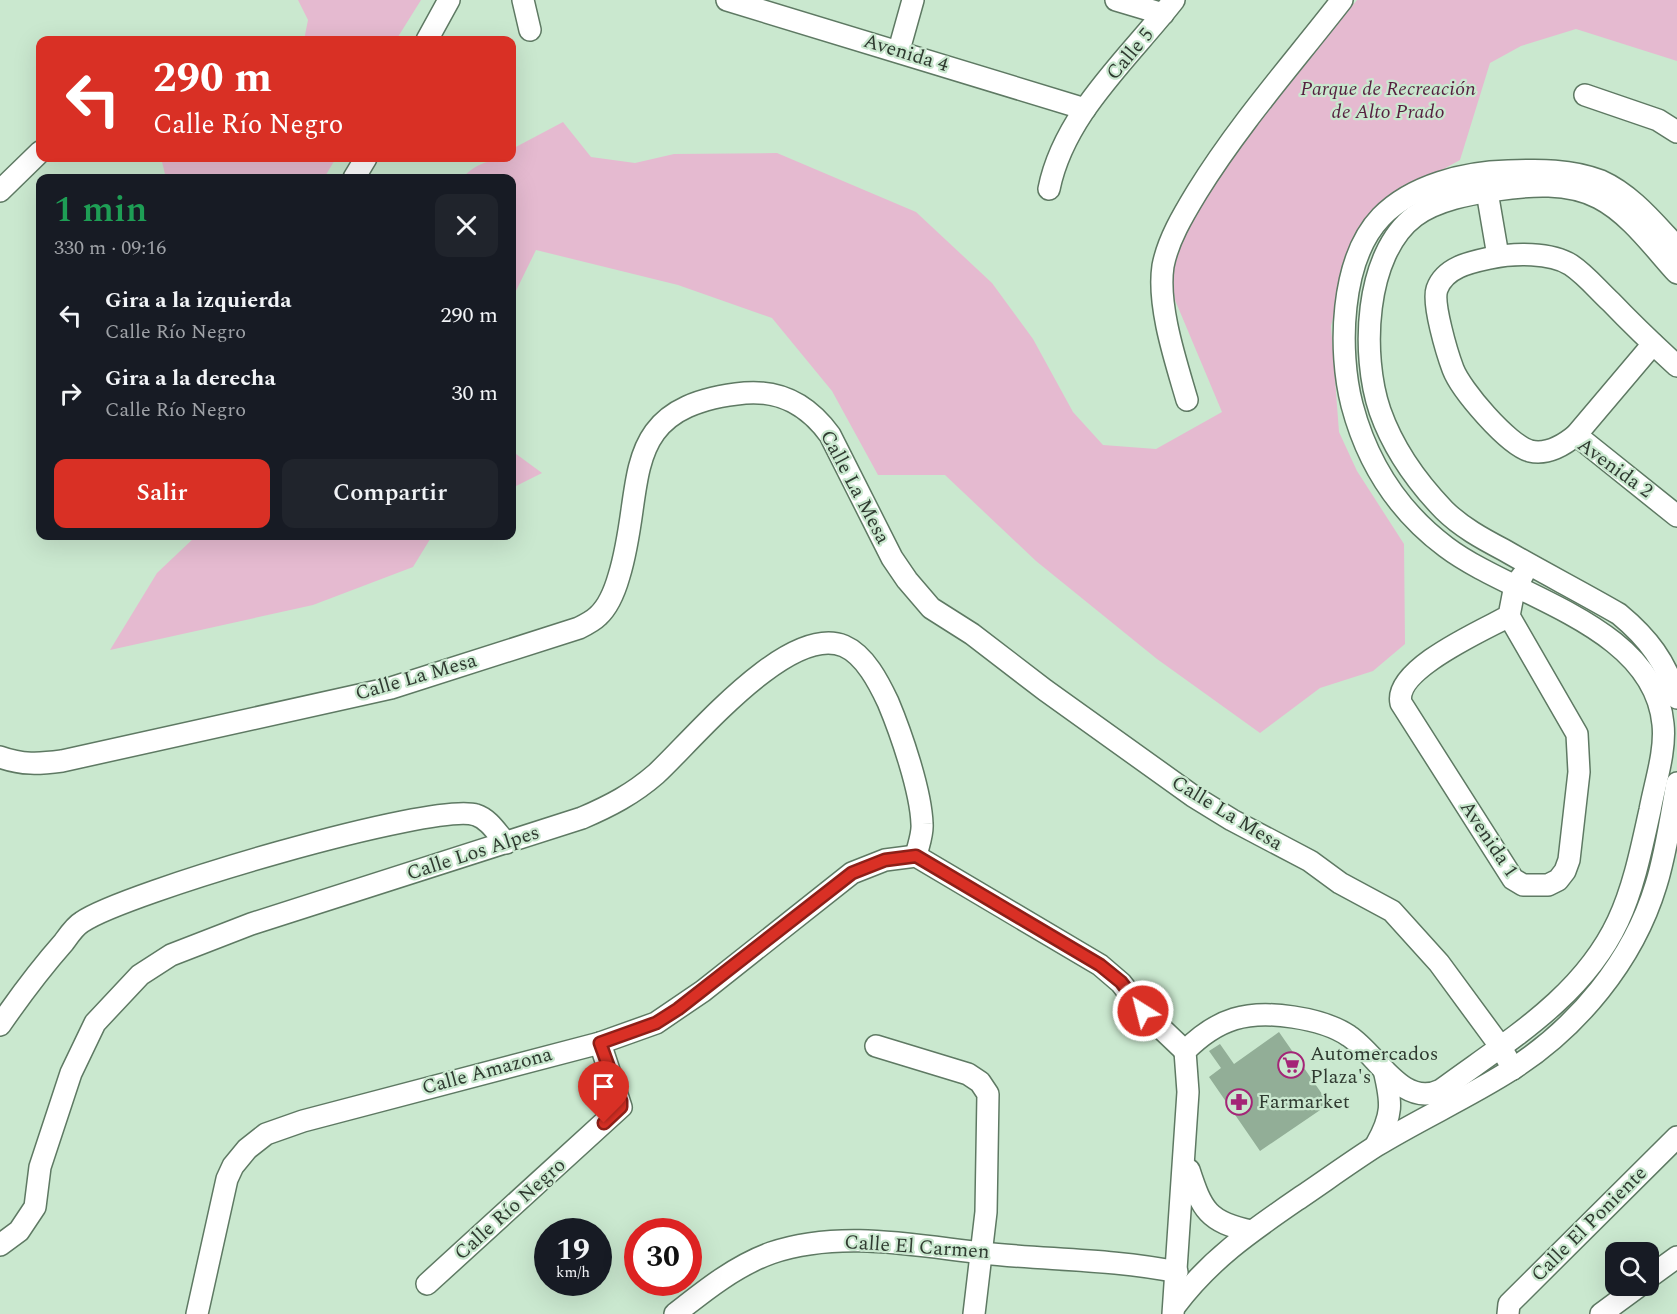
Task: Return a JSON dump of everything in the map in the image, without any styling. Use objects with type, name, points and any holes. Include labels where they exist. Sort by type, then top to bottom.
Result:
[{"type":"street","points":[[429,36],[449,0]]},
{"type":"street","points":[[523,0],[530,30]]},
{"type":"street","name":"Avenida 4","points":[[727,0],[899,50],[1085,109]]},
{"type":"street","points":[[899,50],[913,0]]},
{"type":"street","points":[[1116,0],[1169,7]]},
{"type":"street","points":[[1187,400],[1176,362],[1162,283],[1167,252],[1180,221],[1223,150],[1342,0]]},
{"type":"street","name":"Calle 5","points":[[1049,189],[1053,168],[1085,109],[1169,7]]},
{"type":"street","points":[[1585,95],[1658,120],[1677,132]]},
{"type":"street","points":[[0,191],[36,156]]},
{"type":"street","points":[[1677,247],[1622,194],[1582,174],[1559,171],[1485,182],[1428,208],[1394,236],[1381,263],[1370,315],[1373,378],[1380,410],[1403,459],[1422,485],[1445,511],[1460,523],[1531,566],[1619,614],[1640,631],[1656,650],[1677,698]]},
{"type":"street","points":[[1185,1051],[1206,1031],[1241,1016],[1264,1014],[1312,1020],[1336,1029],[1361,1046],[1384,1070],[1413,1092],[1434,1093],[1500,1046],[1570,990],[1584,975],[1618,921],[1646,827],[1664,729],[1661,710],[1654,693],[1629,657],[1586,625],[1446,548],[1407,512],[1392,494],[1359,427],[1350,395],[1344,330],[1352,280],[1367,237],[1381,216],[1419,191],[1466,175],[1485,182],[1549,186],[1590,194],[1613,206],[1677,273]]},
{"type":"street","points":[[1485,182],[1498,256]]},
{"type":"street","name":"Avenida 2","points":[[1677,366],[1569,264],[1544,257],[1498,256],[1454,269],[1437,289],[1437,304],[1453,370],[1485,412],[1521,447],[1531,451],[1552,449],[1576,435],[1677,516]]},
{"type":"street","points":[[1576,435],[1653,344]]},
{"type":"street","name":"Calle La Mesa","points":[[0,757],[16,763],[62,761],[277,715],[392,688],[579,628],[598,617],[607,606],[616,587],[627,542],[633,490],[641,456],[661,427],[675,413],[716,397],[754,392],[779,394],[801,405],[819,421],[830,435],[892,558],[931,608],[972,634],[1045,690],[1193,796],[1232,820],[1310,861],[1340,883],[1392,911],[1439,963],[1500,1046],[1513,1069]]},
{"type":"street","points":[[1509,616],[1515,585],[1531,566]]},
{"type":"street","name":"Avenida 1","points":[[1509,616],[1572,724],[1579,746],[1579,772],[1569,860],[1558,880],[1548,885],[1534,887],[1523,885],[1514,879],[1502,865],[1401,703],[1400,696],[1402,686],[1428,661],[1509,616]]},
{"type":"street","name":"Calle Los Alpes","points":[[0,1245],[19,1231],[34,1207],[40,1167],[71,1073],[95,1023],[140,975],[171,955],[251,924],[582,818],[620,801],[655,775],[742,689],[766,669],[796,651],[829,644],[843,646],[862,662],[878,681],[898,726],[923,826],[916,856]]},
{"type":"street","points":[[1174,1310],[1201,1273],[1251,1231],[1377,1146],[1513,1069],[1572,1022],[1604,985],[1620,961],[1657,884],[1677,783]]},
{"type":"street","points":[[0,1025],[49,958],[81,922],[134,897],[315,843],[441,814],[475,814],[487,820],[506,843]]},
{"type":"street","points":[[916,856],[1100,965],[1121,982],[1143,1011],[1185,1051],[1188,1092],[1174,1310]]},
{"type":"street","name":"Calle Amazona","points":[[197,1314],[227,1179],[233,1166],[247,1149],[266,1134],[352,1107],[600,1043],[656,1023],[678,1009],[852,873],[885,860],[916,856]]},
{"type":"street","name":"Calle Río Negro","points":[[427,1284],[621,1107],[600,1043]]},
{"type":"street","points":[[876,1046],[968,1074],[980,1082],[988,1094],[986,1212],[974,1314]]},
{"type":"street","points":[[1377,1146],[1389,1123],[1390,1111],[1384,1070]]},
{"type":"street","name":"Calle El Poniente","points":[[1508,1314],[1509,1304],[1677,1137]]},
{"type":"street","points":[[1185,1158],[1202,1206],[1210,1216],[1221,1224],[1251,1231]]},
{"type":"street","name":"Calle El Carmen","points":[[675,1314],[744,1265],[770,1254],[806,1244],[839,1240],[966,1249],[982,1253],[1177,1272]]},
{"type":"street","points":[[1659,1270],[1677,1257]]},
{"type":"street","points":[[1601,1314],[1625,1296]]},
{"type":"green space","points":[[298,0],[421,0],[398,36],[305,36],[308,20]]},
{"type":"green space","name":"Parque de Recreación de Alto Prado","points":[[1357,0],[1677,0],[1677,61],[1576,29],[1521,46],[1490,63],[1460,160],[1398,194],[1347,261],[1331,326],[1339,432],[1357,471],[1404,544],[1405,644],[1373,671],[1320,688],[1260,733],[1157,659],[1036,561],[945,475],[878,475],[832,391],[772,318],[678,285],[536,250],[516,291],[516,174],[466,174],[488,162],[516,162],[516,147],[563,122],[591,157],[635,163],[674,154],[777,153],[916,212],[992,283],[1033,339],[1073,412],[1103,445],[1156,449],[1222,412],[1175,300],[1171,273],[1179,239],[1213,180]]},
{"type":"green space","points":[[162,162],[334,162],[326,174],[165,174]]},
{"type":"green space","points":[[516,454],[542,473],[516,486]]},
{"type":"green space","points":[[192,540],[430,540],[413,567],[313,605],[110,650],[157,573]]},
{"type":"building","points":[[1279,1032],[1329,1104],[1260,1151],[1209,1077],[1221,1068],[1209,1051],[1220,1044],[1234,1064]]},
{"type":"place","name":"Automercados Plaza's","points":[[1291,1065]]},
{"type":"place","name":"Farmarket","points":[[1239,1102]]},
{"type":"route","points":[[604,1123],[621,1107],[621,1101],[600,1043],[628,1035],[656,1023],[678,1009],[852,873],[885,860],[916,856],[1100,965],[1121,982],[1143,1011]]}]
